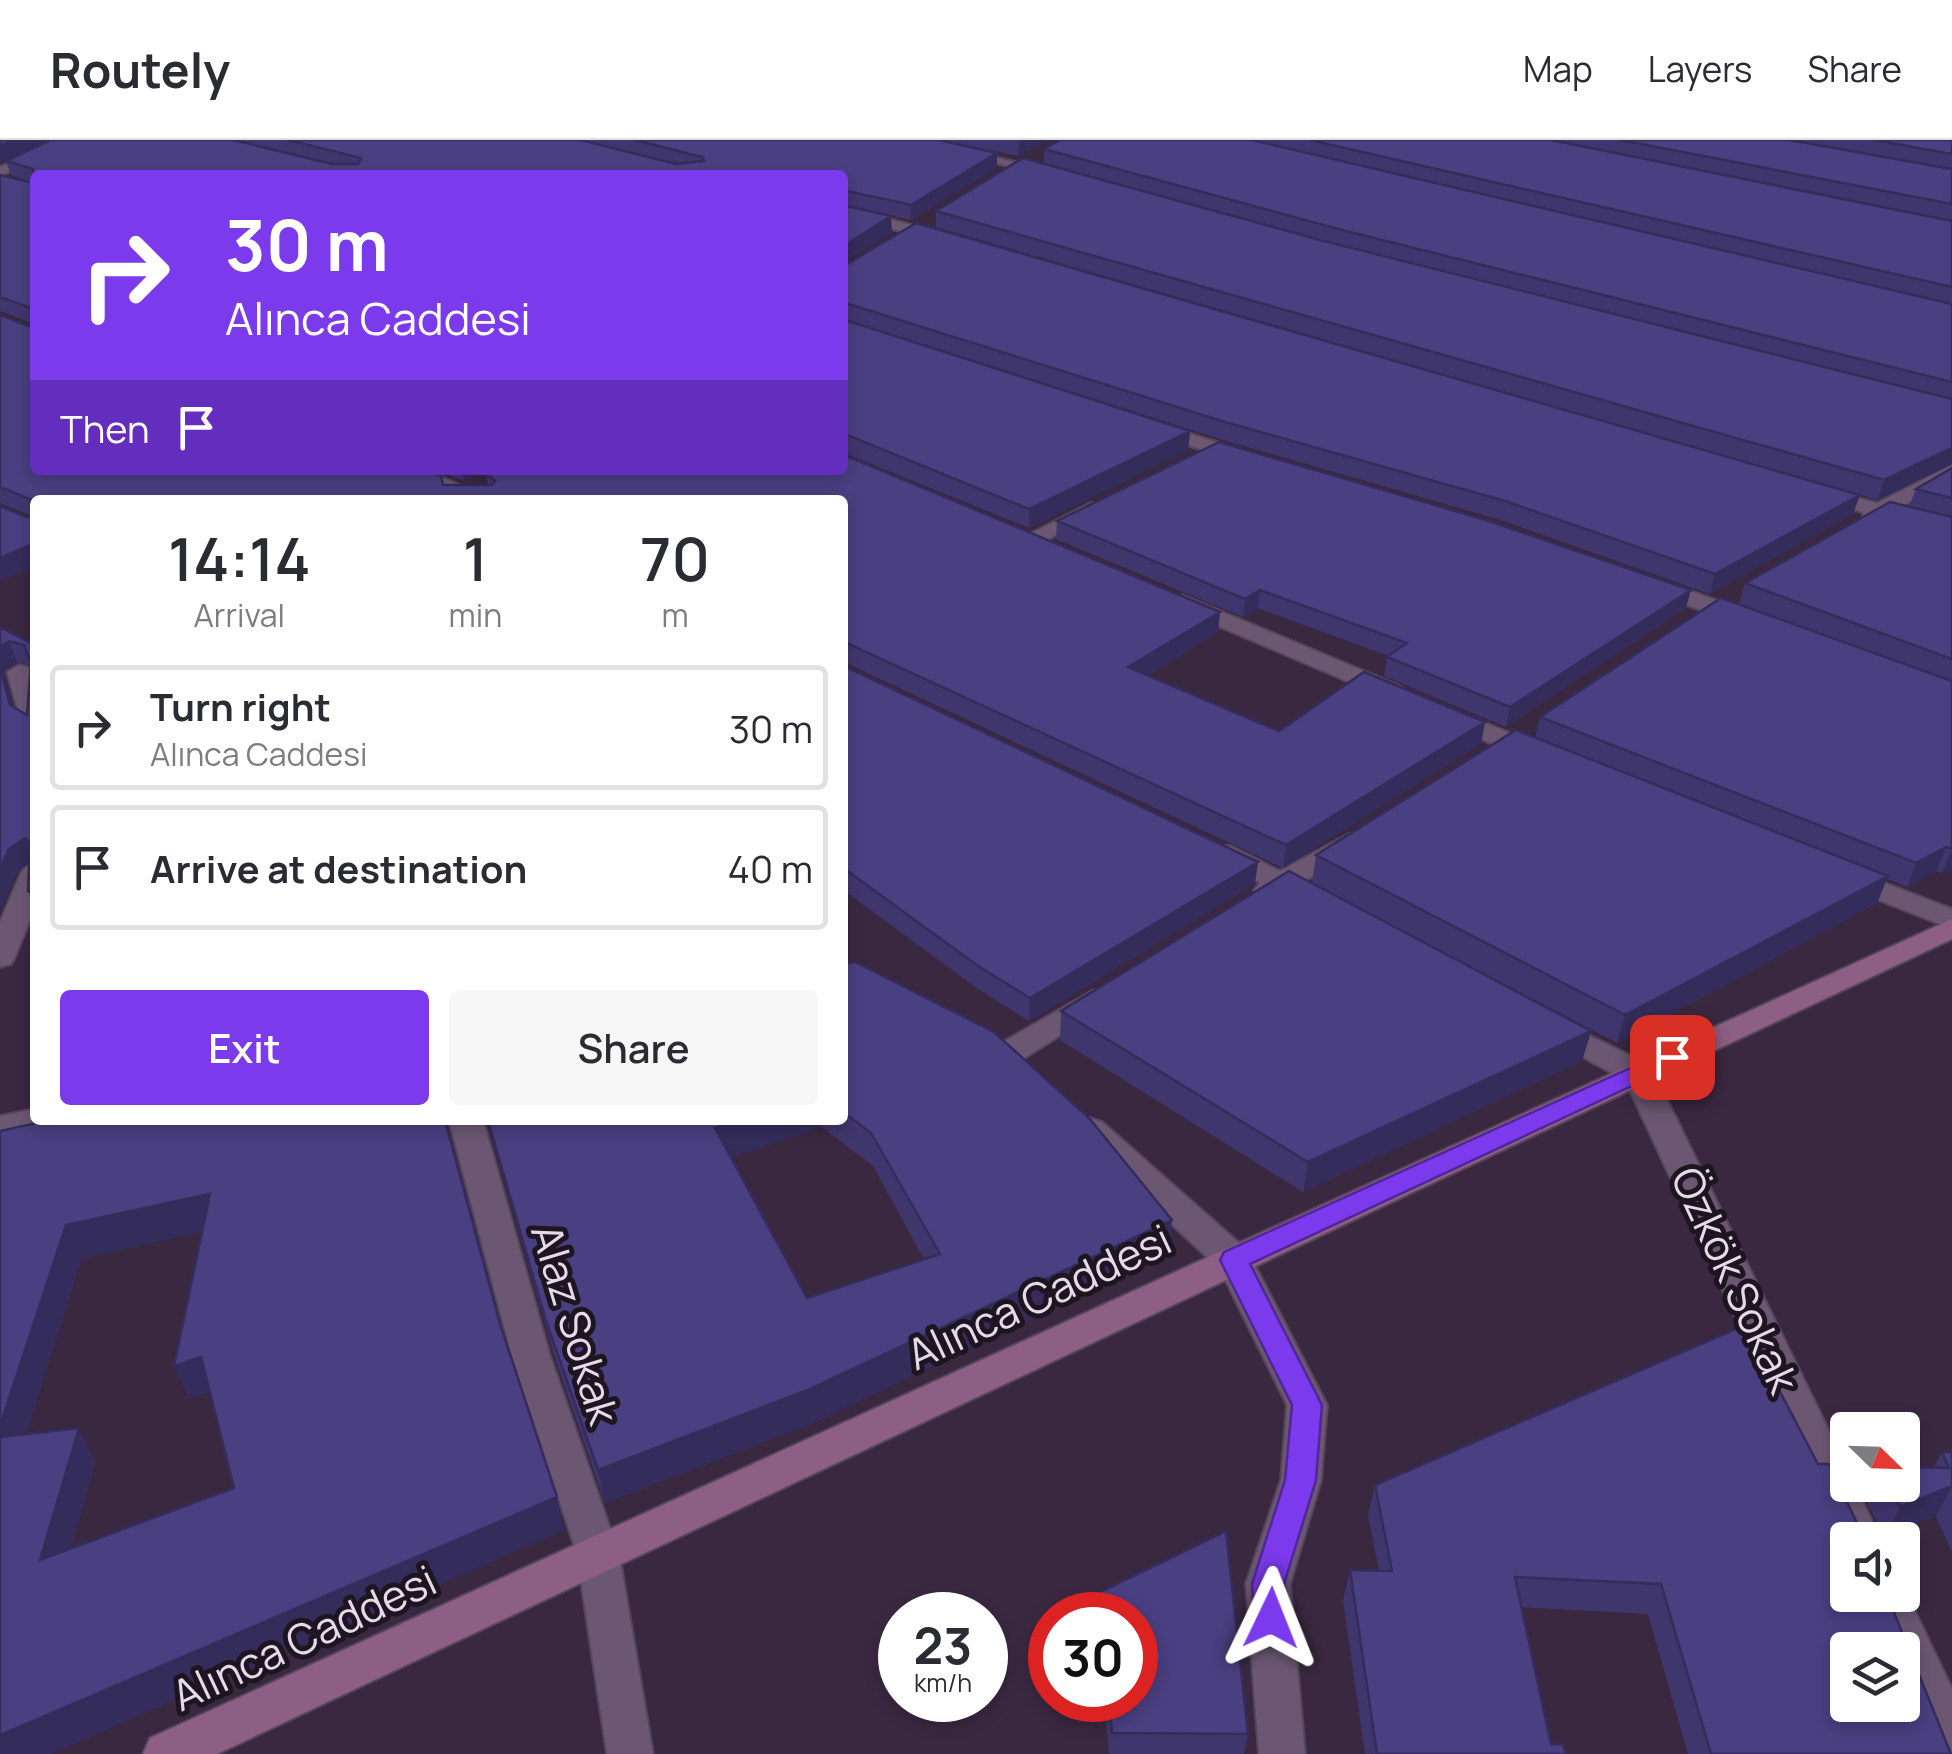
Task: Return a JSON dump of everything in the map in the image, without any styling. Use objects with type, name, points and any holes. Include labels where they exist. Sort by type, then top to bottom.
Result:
[{"type":"main road","name":"Alınca Caddesi","points":[[166,1754],[1952,928]]},
{"type":"street","points":[[0,172],[68,140]]},
{"type":"street","points":[[902,140],[1029,161],[1076,180]]},
{"type":"street","points":[[992,180],[1029,161]]},
{"type":"street","points":[[0,180],[18,186]]},
{"type":"street","points":[[848,212],[921,224],[967,245]]},
{"type":"street","points":[[887,247],[921,224]]},
{"type":"street","points":[[1126,419],[1270,464]]},
{"type":"street","points":[[1182,465],[1215,448]]},
{"type":"street","points":[[1839,533],[1952,471]]},
{"type":"street","points":[[417,475],[463,495]]},
{"type":"street","points":[[470,495],[493,477]]},
{"type":"street","points":[[1804,489],[1952,531]]},
{"type":"street","points":[[1069,554],[1024,535],[1116,498]]},
{"type":"street","points":[[1620,574],[1768,627]]},
{"type":"street","points":[[1680,626],[1744,588]]},
{"type":"street","points":[[1160,593],[1563,764]]},
{"type":"street","points":[[18,672],[30,709]]},
{"type":"street","points":[[1474,763],[1539,720]]},
{"type":"street","points":[[1249,902],[1378,824]]},
{"type":"street","points":[[1194,840],[1332,909]]},
{"type":"street","points":[[1822,868],[1952,920]]},
{"type":"street","points":[[0,957],[30,885]]},
{"type":"street","points":[[1007,1054],[1120,983]]},
{"type":"street","points":[[1519,1009],[1638,1073]]},
{"type":"street","points":[[975,1037],[1007,1054],[1036,1080]]},
{"type":"street","name":"Özkök Sokak","points":[[1638,1073],[1851,1522]]},
{"type":"street","points":[[1064,1106],[1234,1260],[1307,1405],[1300,1480],[1268,1584],[1282,1754]]},
{"type":"street","points":[[0,1128],[30,1122]]},
{"type":"street","name":"Alaz Sokak","points":[[467,1125],[531,1356],[598,1554],[630,1754]]},
{"type":"street","points":[[1894,1612],[1952,1739]]},
{"type":"building","points":[[50,140],[233,140],[332,164],[358,164],[361,158],[288,140],[581,140],[676,164],[704,161],[702,157],[635,140],[939,140],[997,153],[911,205],[848,191],[848,170],[33,170],[6,161]]},
{"type":"building","points":[[1060,140],[1252,140],[1952,304],[1952,382],[1338,229],[1044,149]]},
{"type":"building","points":[[1310,140],[1551,140],[1952,221],[1952,287]]},
{"type":"building","points":[[1620,140],[1789,140],[1952,169],[1952,204]]},
{"type":"building","points":[[1874,140],[1952,140],[1952,154]]},
{"type":"building","points":[[1023,158],[1324,241],[1952,399],[1952,448],[1884,480],[936,211]]},
{"type":"building","points":[[0,175],[30,182],[30,308],[0,297]]},
{"type":"building","points":[[848,206],[891,216],[848,243]]},
{"type":"building","points":[[916,223],[1860,495],[1715,574],[1505,501],[1225,422],[848,304],[848,263]]},
{"type":"building","points":[[0,315],[28,326],[30,475],[439,475],[443,485],[492,485],[495,481],[488,475],[848,475],[848,457],[1220,612],[1128,667],[1279,731],[1364,672],[1485,722],[1286,845],[848,644],[848,495],[30,495],[30,499],[0,487]]},
{"type":"building","points":[[848,321],[1190,431],[1029,509],[848,435]]},
{"type":"building","points":[[1219,442],[1486,520],[1691,590],[1510,707],[1387,657],[1407,643],[1260,590],[1245,599],[1057,521]]},
{"type":"building","points":[[1952,468],[1952,498],[1916,489]]},
{"type":"building","points":[[1890,502],[1952,517],[1952,659],[1745,583]]},
{"type":"building","points":[[0,506],[30,515],[30,545],[0,558]]},
{"type":"building","points":[[1721,598],[1952,681],[1952,849],[1946,847],[1916,863],[1540,717]]},
{"type":"building","points":[[0,627],[30,642],[30,660],[24,645],[9,641],[0,647]]},
{"type":"building","points":[[0,667],[10,705],[27,715],[30,676],[30,842],[25,838],[9,849],[0,868]]},
{"type":"building","points":[[848,668],[1258,862],[1030,998],[978,966],[848,871]]},
{"type":"building","points":[[1516,730],[1888,876],[1625,1015],[1316,855]]},
{"type":"building","points":[[1289,871],[1591,1031],[1308,1162],[1061,1011]]},
{"type":"building","points":[[855,962],[994,1032],[1090,1119],[1172,1220],[810,1389],[598,1470],[546,1321],[489,1125],[724,1125],[715,1128],[807,1298],[940,1254],[871,1133],[848,1116],[848,963]]},
{"type":"building","points":[[30,1124],[446,1125],[500,1324],[557,1497],[0,1735],[0,1437],[79,1428],[40,1560],[234,1488],[201,1357],[174,1366],[210,1194],[66,1225],[0,1426],[0,1131]]},
{"type":"building","points":[[1745,1325],[1818,1464],[1829,1464],[1830,1502],[1847,1502],[1856,1522],[1830,1522],[1830,1612],[1894,1612],[1902,1632],[1830,1632],[1830,1722],[1920,1722],[1920,1677],[1951,1754],[1711,1754],[1661,1584],[1515,1577],[1551,1744],[1563,1744],[1566,1754],[1377,1754],[1350,1570],[1392,1571],[1375,1485]]},
{"type":"building","points":[[1942,1452],[1952,1452],[1952,1486],[1920,1499],[1920,1467],[1949,1468]]},
{"type":"building","points":[[1226,1531],[1248,1734],[1112,1733],[1111,1722],[1158,1722],[1158,1592],[1100,1592]]},
{"type":"route","points":[[1271,1618],[1268,1584],[1300,1480],[1307,1405],[1234,1260],[1672,1057]]}]
